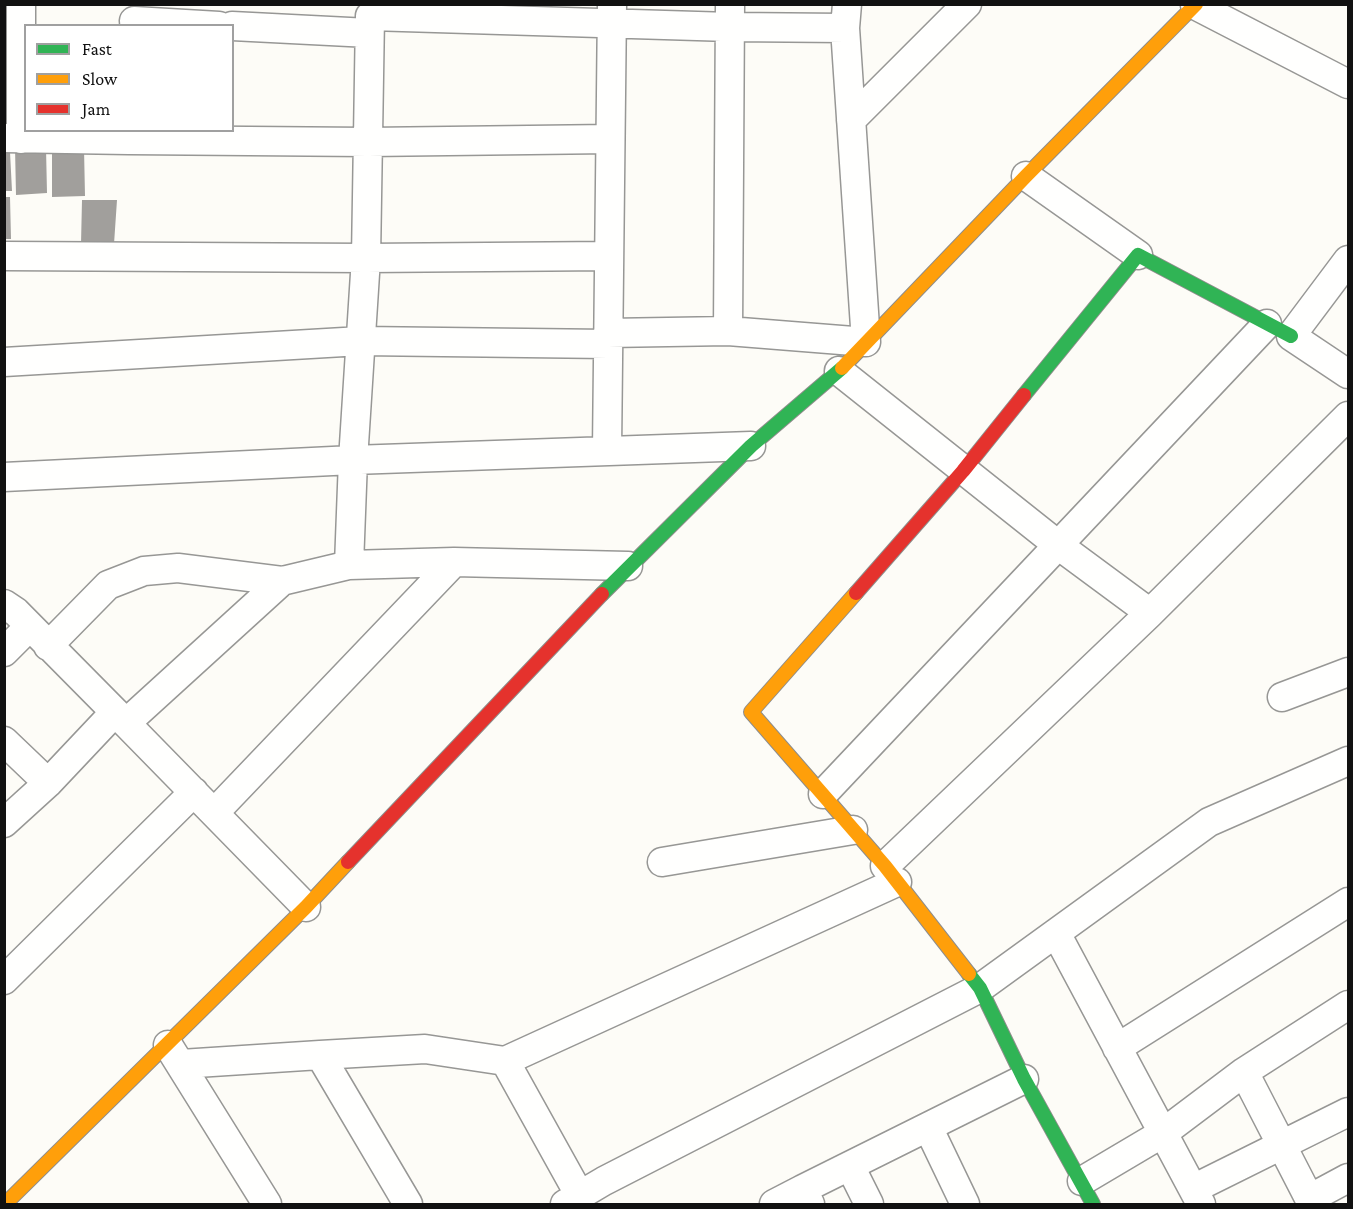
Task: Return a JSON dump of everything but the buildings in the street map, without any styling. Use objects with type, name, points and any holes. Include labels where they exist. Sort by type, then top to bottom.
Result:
[{"type":"street","points":[[21,4],[13,138],[129,135],[368,142],[610,139]]},
{"type":"street","points":[[851,120],[967,4]]},
{"type":"street","points":[[4,1204],[175,1054],[306,907],[628,566],[751,446],[839,371],[1026,176],[1196,5],[1348,84]]},
{"type":"street","points":[[234,26],[370,18],[612,14],[846,16],[866,342]]},
{"type":"street","points":[[607,450],[612,14]]},
{"type":"street","points":[[728,331],[730,16]]},
{"type":"street","points":[[134,17],[200,24]]},
{"type":"street","points":[[349,565],[353,460],[366,258],[370,18]]},
{"type":"street","points":[[1026,176],[1138,255],[1279,330],[1348,374]]},
{"type":"street","points":[[1138,255],[963,471],[751,712],[891,874],[980,988],[1024,1079],[1088,1193],[1244,1071],[1348,1005]]},
{"type":"street","points":[[4,256],[366,258],[609,256]]},
{"type":"street","points":[[823,794],[1058,545],[1348,260]]},
{"type":"street","points":[[4,362],[361,341],[608,338],[728,331],[866,342]]},
{"type":"street","points":[[839,371],[1058,545],[1150,613]]},
{"type":"street","points":[[175,1054],[320,1055],[425,1049],[505,1061],[891,874],[1348,416]]},
{"type":"street","points":[[4,477],[353,460],[751,446]]},
{"type":"street","points":[[4,652],[38,636],[108,585],[144,571],[178,568],[282,581],[349,565],[454,562],[628,566]]},
{"type":"street","points":[[214,813],[454,562]]},
{"type":"street","points":[[4,823],[121,718],[282,581]]},
{"type":"street","points":[[4,604],[16,612],[306,907]]},
{"type":"street","points":[[1282,697],[1348,672]]},
{"type":"street","points":[[4,741],[48,783]]},
{"type":"street","points":[[505,1061],[572,1200],[609,1193],[980,988],[1209,822],[1348,762]]},
{"type":"street","points":[[4,980],[194,792]]},
{"type":"street","points":[[662,862],[853,830]]},
{"type":"street","points":[[1117,1048],[1348,902]]},
{"type":"street","points":[[1056,933],[1197,1197],[1282,1144],[1348,1112]]},
{"type":"street","points":[[175,1054],[267,1204]]},
{"type":"street","points":[[320,1055],[408,1204]]},
{"type":"street","points":[[1244,1071],[1310,1202],[1348,1178]]},
{"type":"street","points":[[774,1204],[806,1197],[850,1166],[1024,1079]]},
{"type":"street","points":[[928,1127],[965,1204]]},
{"type":"street","points":[[850,1166],[869,1204]]},
{"type":"traffic: fast","points":[[1024,395],[1138,255],[1291,336]]},
{"type":"traffic: fast","points":[[602,594],[751,446],[842,368]]},
{"type":"traffic: fast","points":[[969,974],[980,988],[1024,1079],[1093,1204]]},
{"type":"traffic: slow","points":[[842,368],[1026,176],[1196,4]]},
{"type":"traffic: slow","points":[[856,593],[751,712],[885,866],[969,974]]},
{"type":"traffic: slow","points":[[5,1204],[306,907],[348,862]]},
{"type":"traffic: jam","points":[[856,593],[963,471],[1024,395]]},
{"type":"traffic: jam","points":[[348,862],[602,594]]}]
